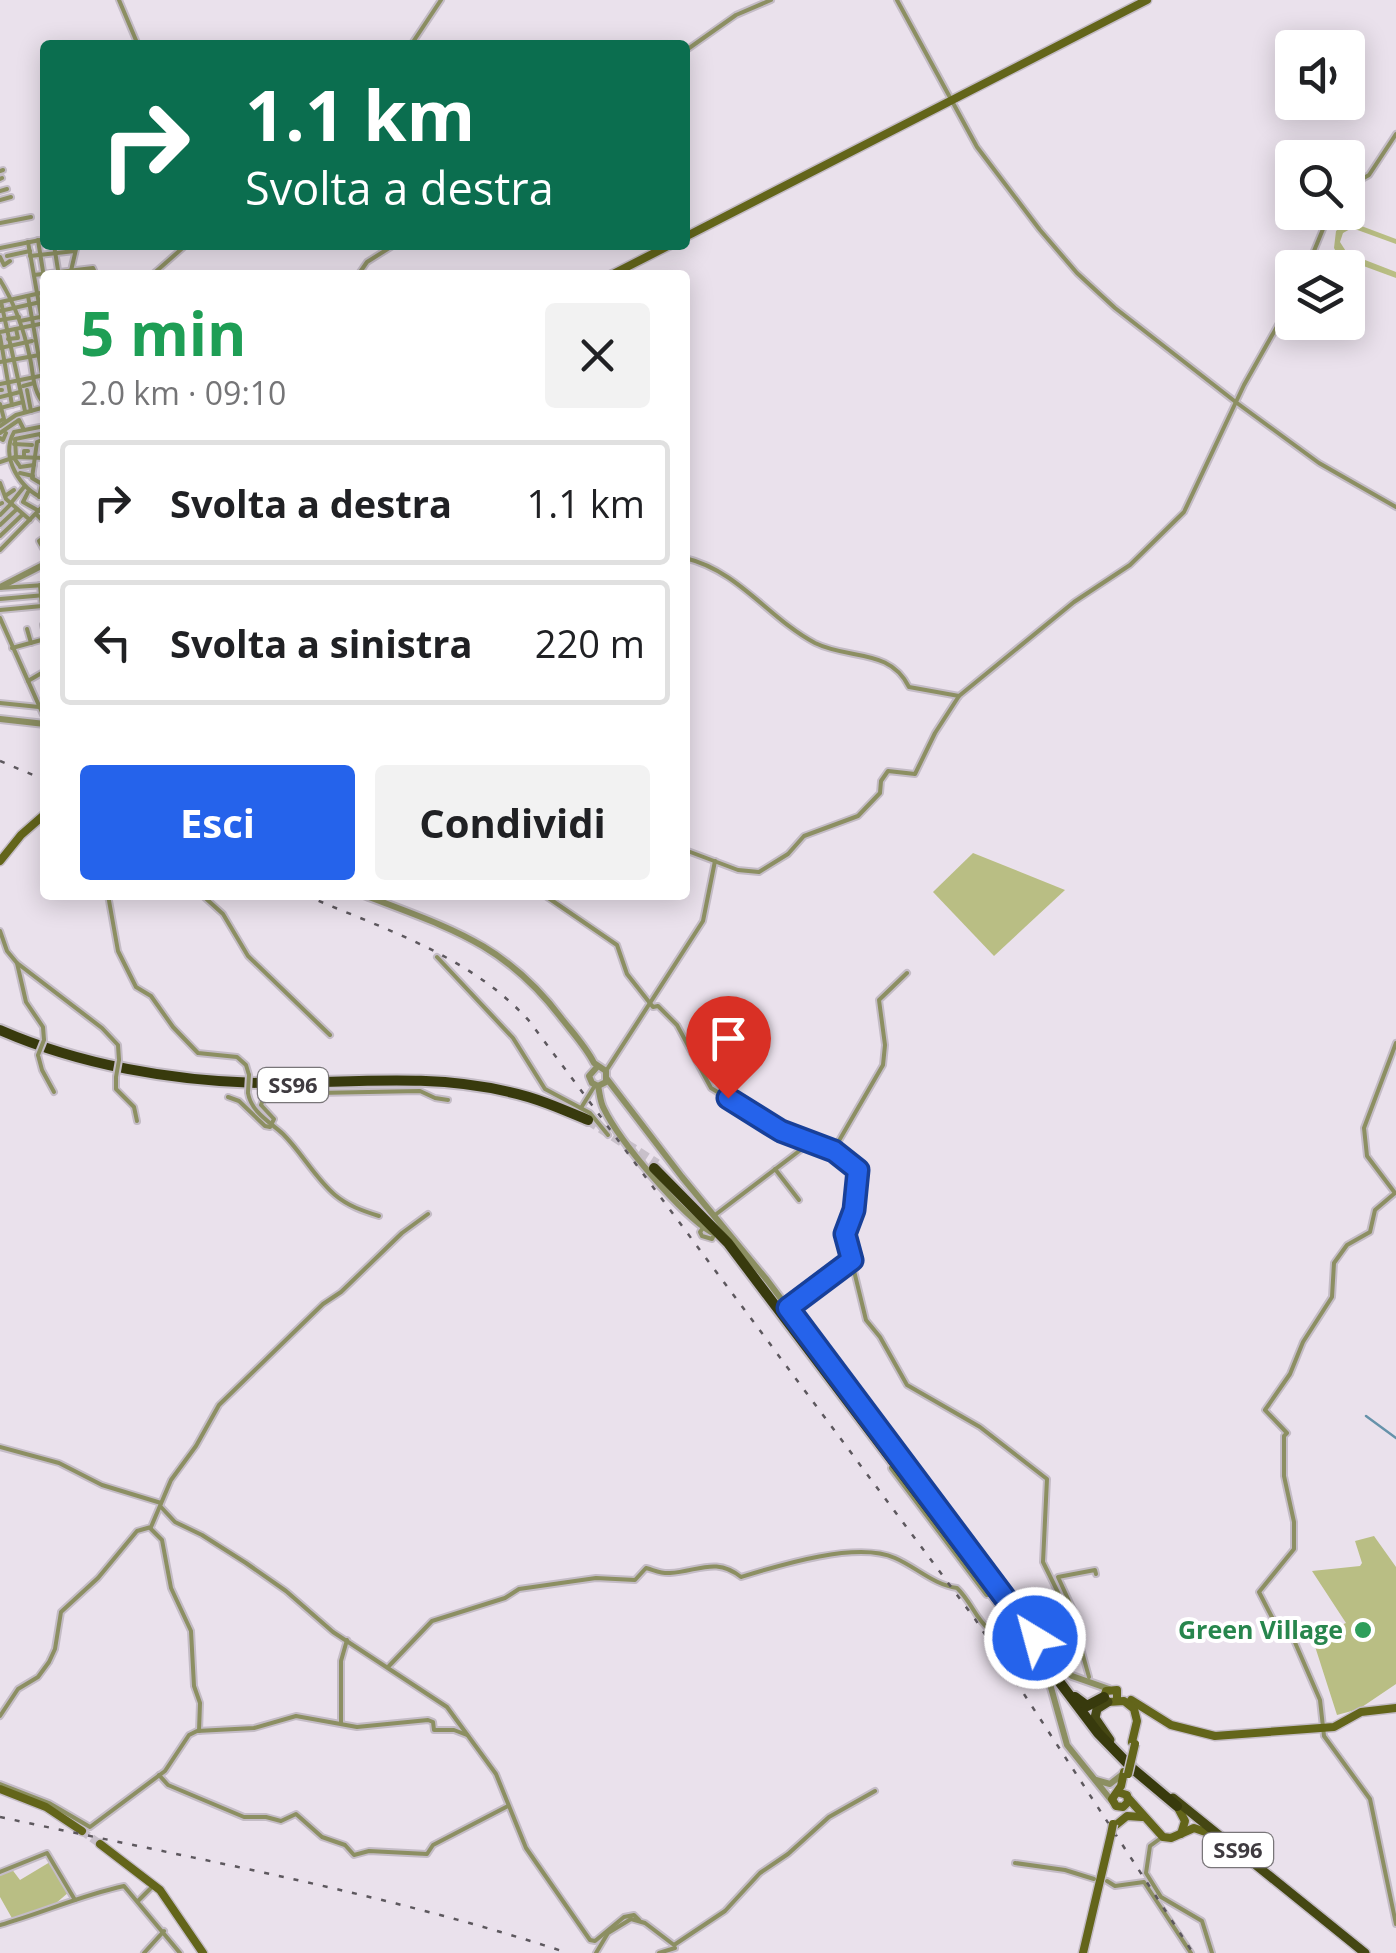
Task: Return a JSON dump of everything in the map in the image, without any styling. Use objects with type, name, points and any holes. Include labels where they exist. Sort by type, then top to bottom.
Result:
[{"type":"highway","name":"SS96","points":[[0,1030],[60,1052],[175,1076],[254,1082],[462,1083],[522,1095],[587,1121],[528,1100],[462,1086],[257,1086],[152,1076],[80,1061],[0,1030]]},
{"type":"highway","points":[[1114,1744],[1070,1692],[747,1262],[704,1210],[656,1166],[736,1253],[1098,1732],[1133,1769],[1177,1806]]},
{"type":"highway","points":[[1070,1692],[1087,1706],[1109,1695]]},
{"type":"main road","points":[[690,234],[1147,0]]},
{"type":"main road","points":[[621,270],[660,250]]},
{"type":"main road","points":[[0,861],[40,819]]},
{"type":"main road","points":[[1109,1695],[1131,1700],[1154,1716],[1191,1732],[1215,1736],[1336,1726],[1361,1712],[1396,1708]]},
{"type":"main road","points":[[1109,1695],[1127,1701],[1136,1712],[1133,1743]]},
{"type":"main road","points":[[1109,1695],[1095,1718],[1114,1744]]},
{"type":"main road","points":[[1131,1700],[1138,1710],[1139,1725]]},
{"type":"main road","points":[[1084,1953],[1133,1743],[1143,1715],[1154,1716]]},
{"type":"main road","name":"SS96","points":[[1114,1744],[1150,1780],[1362,1953]]},
{"type":"main road","points":[[0,1787],[86,1829]]},
{"type":"main road","points":[[1120,1800],[1162,1837],[1172,1838],[1199,1828],[1214,1836]]},
{"type":"main road","points":[[1177,1806],[1185,1820],[1181,1834]]},
{"type":"main road","name":"SS96","points":[[1177,1806],[1362,1953]]},
{"type":"main road","points":[[1113,1830],[1127,1816],[1142,1817]]},
{"type":"main road","points":[[100,1844],[154,1885],[203,1953]]},
{"type":"street","points":[[119,0],[136,40]]},
{"type":"street","points":[[414,40],[441,0]]},
{"type":"street","points":[[690,48],[736,16],[771,0]]},
{"type":"street","points":[[897,0],[977,147],[1077,273],[1115,308],[1236,403],[1320,464],[1396,506]]},
{"type":"street","points":[[1365,177],[1396,134]]},
{"type":"street","points":[[0,191],[7,189]]},
{"type":"street","points":[[0,200],[12,197]]},
{"type":"street","points":[[0,223],[31,217]]},
{"type":"street","points":[[9,258],[1,247],[40,240]]},
{"type":"street","points":[[28,242],[40,299]]},
{"type":"street","points":[[41,250],[42,270]]},
{"type":"street","points":[[55,250],[58,270]]},
{"type":"street","points":[[0,258],[4,265],[9,258],[68,250]]},
{"type":"street","points":[[158,270],[180,250]]},
{"type":"street","points":[[362,270],[386,250]]},
{"type":"street","points":[[34,276],[40,275]]},
{"type":"street","points":[[1,283],[16,308],[19,344]]},
{"type":"street","points":[[38,498],[8,464],[1,394],[0,302],[40,293]]},
{"type":"street","points":[[28,296],[32,319],[30,356],[33,380],[40,395]]},
{"type":"street","points":[[1,311],[40,302]]},
{"type":"street","points":[[2,320],[19,322],[40,317]]},
{"type":"street","points":[[2,333],[19,322],[40,317]]},
{"type":"street","points":[[2,362],[39,351],[19,322]]},
{"type":"street","points":[[690,852],[750,873],[759,872],[788,854],[804,836],[858,816],[880,793],[881,781],[888,771],[916,774],[958,696],[1074,602],[1130,565],[1184,512],[1244,384],[1275,330]]},
{"type":"street","points":[[2,333],[19,344]]},
{"type":"street","points":[[1,348],[40,337]]},
{"type":"street","points":[[8,339],[28,411]]},
{"type":"street","points":[[1,394],[18,380],[40,377]]},
{"type":"street","points":[[1,394],[23,389],[33,380]]},
{"type":"street","points":[[23,389],[28,411]]},
{"type":"street","points":[[1,394],[10,394]]},
{"type":"street","points":[[1,394],[13,409],[40,407]]},
{"type":"street","points":[[10,394],[13,409]]},
{"type":"street","points":[[3,431],[13,409],[23,402]]},
{"type":"street","points":[[3,431],[19,420],[20,431],[14,444]]},
{"type":"street","points":[[3,431],[40,430]]},
{"type":"street","points":[[18,438],[40,434]]},
{"type":"street","points":[[40,447],[37,442],[33,459],[40,483],[40,517]]},
{"type":"street","points":[[14,444],[19,473]]},
{"type":"street","points":[[14,444],[33,459]]},
{"type":"street","points":[[0,466],[24,451],[33,459]]},
{"type":"street","points":[[19,473],[40,455]]},
{"type":"street","points":[[3,493],[40,455]]},
{"type":"street","points":[[19,457],[33,459]]},
{"type":"street","points":[[0,482],[3,493],[30,520]]},
{"type":"street","points":[[3,493],[14,490]]},
{"type":"street","points":[[0,515],[11,503],[38,498]]},
{"type":"street","points":[[38,498],[23,502],[38,512]]},
{"type":"street","points":[[0,525],[17,509]]},
{"type":"street","points":[[0,550],[38,512]]},
{"type":"street","points":[[0,536],[24,514]]},
{"type":"street","points":[[690,560],[719,571],[752,592],[784,623],[813,642],[834,651],[873,655],[895,666],[908,687],[958,696]]},
{"type":"street","points":[[1,588],[40,567]]},
{"type":"street","points":[[1,588],[40,585]]},
{"type":"street","points":[[28,586],[30,607]]},
{"type":"street","points":[[16,587],[19,608]]},
{"type":"street","points":[[1,588],[2,599],[40,595]]},
{"type":"street","points":[[0,610],[40,606]]},
{"type":"street","points":[[0,618],[40,705]]},
{"type":"street","points":[[27,629],[31,643]]},
{"type":"street","points":[[12,648],[40,639]]},
{"type":"street","points":[[28,682],[40,674]]},
{"type":"street","points":[[0,703],[40,709]]},
{"type":"street","points":[[0,718],[40,721]]},
{"type":"street","points":[[581,1108],[703,920],[715,861]]},
{"type":"street","points":[[109,900],[118,951],[136,987],[152,996],[166,1019],[198,1053],[237,1058],[246,1065],[253,1107],[338,1197],[358,1210],[378,1216]]},
{"type":"street","points":[[207,900],[222,914],[248,956],[330,1034]]},
{"type":"street","points":[[377,900],[461,932],[493,950],[536,986],[600,1077],[788,1308],[1064,1671],[1109,1695]]},
{"type":"street","points":[[551,900],[617,946],[628,974],[653,1007],[658,1006],[676,1025],[711,1088],[781,1131],[834,1151],[859,1172],[854,1210],[845,1234],[866,1320],[880,1336],[908,1385],[980,1427],[1046,1479],[1043,1562],[1075,1627],[1089,1677]]},
{"type":"street","points":[[0,932],[7,951],[18,963],[102,1028],[118,1045],[116,1089],[134,1107],[136,1120]]},
{"type":"street","points":[[437,957],[513,1038],[545,1089],[593,1116],[608,1135]]},
{"type":"street","points":[[18,963],[26,1002],[43,1027],[44,1040],[38,1055],[54,1092]]},
{"type":"street","points":[[834,1151],[882,1066],[885,1044],[879,1000],[907,973]]},
{"type":"street","points":[[1396,1043],[1364,1128],[1366,1156],[1395,1193],[1376,1210],[1370,1232],[1347,1245],[1334,1263],[1332,1297],[1303,1342],[1290,1374],[1265,1410],[1287,1433],[1284,1476],[1294,1522],[1294,1549],[1260,1592],[1278,1627],[1290,1630],[1307,1664],[1322,1706],[1324,1736],[1370,1799],[1396,1924]]},
{"type":"street","points":[[600,1077],[606,1112],[664,1191],[729,1250],[1050,1684],[1064,1739],[1102,1788],[1120,1800]]},
{"type":"street","points":[[274,1126],[274,1118],[261,1105],[265,1094],[420,1090],[448,1100]]},
{"type":"street","points":[[228,1097],[239,1101],[265,1126],[274,1126]]},
{"type":"street","points":[[715,1215],[812,1142]]},
{"type":"street","points":[[775,1169],[799,1200]]},
{"type":"street","points":[[150,1528],[176,1473],[227,1396],[243,1384],[278,1344],[428,1214]]},
{"type":"street","points":[[788,1308],[852,1260]]},
{"type":"street","points":[[0,1446],[59,1462],[102,1485],[161,1505],[175,1522],[202,1534],[286,1590],[323,1624],[444,1704],[499,1778],[526,1848],[590,1940],[624,1916],[634,1915],[682,1953]]},
{"type":"street","points":[[0,1716],[18,1689],[38,1677],[49,1662],[55,1649],[59,1615],[98,1578],[137,1531],[150,1528]]},
{"type":"street","points":[[150,1528],[162,1540],[170,1585],[191,1630],[200,1731]]},
{"type":"street","points":[[389,1666],[432,1622],[505,1598],[518,1589],[596,1578],[634,1580],[646,1568],[667,1574],[694,1567],[730,1567],[742,1577],[772,1567],[877,1552],[943,1586],[957,1588],[982,1626],[1014,1635]]},
{"type":"street","points":[[1040,1641],[1075,1627],[1078,1622],[1058,1578],[1095,1570],[1096,1574]]},
{"type":"street","points":[[341,1723],[341,1661],[347,1640]]},
{"type":"street","points":[[86,1829],[159,1776],[189,1735],[200,1731],[247,1729],[298,1716],[366,1726],[428,1720],[433,1722],[434,1730],[454,1730],[469,1736]]},
{"type":"street","points":[[1095,1780],[1110,1784],[1126,1773]]},
{"type":"street","points":[[159,1776],[168,1785],[244,1817],[281,1821],[296,1814],[319,1835],[345,1844],[354,1855],[369,1851],[427,1854],[433,1846],[508,1806]]},
{"type":"street","points":[[659,1953],[725,1910],[760,1873],[788,1854],[829,1816],[875,1791]]},
{"type":"street","points":[[1162,1837],[1150,1846],[1146,1873],[1161,1897],[1202,1921],[1212,1953]]},
{"type":"street","points":[[0,1872],[47,1853],[76,1900]]},
{"type":"street","points":[[1015,1863],[1094,1878]]},
{"type":"street","points":[[1108,1881],[1112,1886],[1144,1882],[1191,1953]]},
{"type":"street","points":[[138,1900],[154,1885]]},
{"type":"street","points":[[0,1925],[124,1886],[180,1953]]},
{"type":"street","points":[[1162,1910],[1171,1904]]},
{"type":"street","points":[[596,1953],[608,1933],[626,1921],[638,1920]]},
{"type":"street","points":[[144,1953],[164,1931]]},
{"type":"green space","points":[[1365,227],[1396,239],[1396,244],[1358,230]]},
{"type":"green space","points":[[1348,230],[1340,242],[1345,250],[1334,248],[1336,231]]},
{"type":"green space","points":[[1365,260],[1396,272],[1396,278],[1365,267]]},
{"type":"green space","points":[[973,853],[1065,890],[994,956],[933,892]]},
{"type":"green space","name":"Green Village","points":[[1374,1536],[1396,1567],[1396,1684],[1359,1709],[1337,1715],[1312,1637],[1346,1623],[1312,1571],[1360,1566],[1355,1541]]},
{"type":"green space","points":[[50,1862],[69,1892],[48,1910],[13,1920],[0,1897],[0,1873],[11,1868],[20,1880]]},
{"type":"waterway","points":[[1366,1416],[1396,1438]]},
{"type":"tunnel","points":[[588,1120],[657,1164]]},
{"type":"tunnel","points":[[82,1831],[100,1844]]},
{"type":"railway","points":[[0,761],[40,778]]},
{"type":"railway","points":[[317,900],[454,962],[507,999],[530,1022],[975,1619],[1193,1953]]},
{"type":"railway","points":[[0,1817],[357,1894],[568,1953]]},
{"type":"place","name":"Green Village","points":[[1363,1630]]},
{"type":"route","points":[[728,1098],[781,1131],[834,1151],[858,1170],[854,1210],[845,1234],[852,1260],[788,1308],[1035,1638]]}]
